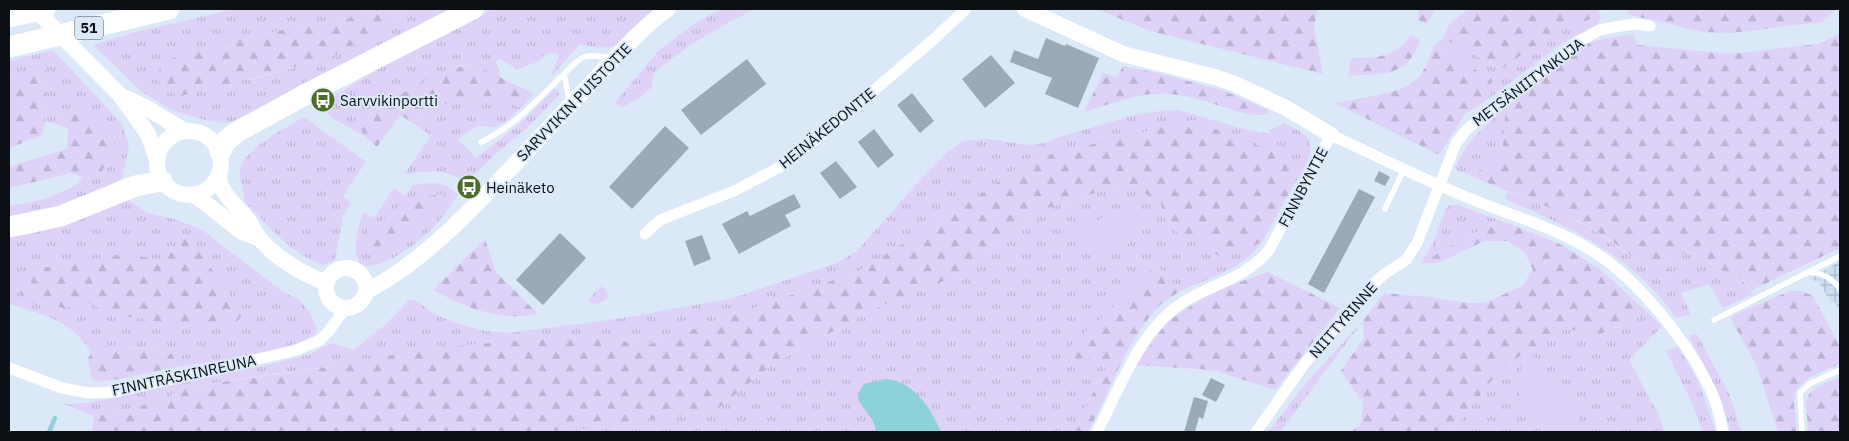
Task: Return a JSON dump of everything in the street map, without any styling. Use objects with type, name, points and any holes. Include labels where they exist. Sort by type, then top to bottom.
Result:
[{"type":"highway","points":[[9,18],[46,9]]},
{"type":"highway","name":"51","points":[[9,48],[169,9]]},
{"type":"highway","points":[[220,152],[226,141],[237,132],[310,92],[473,9]]},
{"type":"highway","points":[[9,227],[61,216],[135,186],[159,171]]},
{"type":"main road","points":[[36,9],[120,95],[148,134],[159,171],[175,192],[193,195],[208,190],[218,177],[221,169],[220,152],[214,142],[206,135],[196,131],[174,134],[160,150],[159,171]]},
{"type":"main road","name":"SARVVIKIN PUISTOTIE","points":[[367,291],[398,273],[427,250],[483,198],[615,58],[659,15],[668,9]]},
{"type":"main road","name":"FINNBYNTIE","points":[[1025,9],[1123,54],[1215,77],[1235,84],[1286,108],[1331,135]]},
{"type":"main road","points":[[120,95],[154,112],[185,131]]},
{"type":"main road","points":[[218,177],[224,192],[252,224],[258,238]]},
{"type":"main road","points":[[193,195],[242,232],[258,238],[288,264],[308,276],[326,283]]},
{"type":"main road","points":[[342,268],[348,268],[359,272],[363,276],[366,281],[367,291],[364,299],[359,304],[345,308],[332,303],[328,297],[326,283],[332,274],[342,268]]},
{"type":"street","name":"HEINÄKEDONTIE","points":[[645,234],[660,220],[734,191],[778,168],[819,137],[966,9]]},
{"type":"street","name":"METSÄNIITYNKUJA","points":[[1441,186],[1456,143],[1467,129],[1579,41],[1600,30],[1635,24],[1650,26]]},
{"type":"street","points":[[1331,135],[1470,199],[1529,220],[1568,238],[1602,257],[1628,278],[1676,333],[1694,360],[1716,403],[1723,432]]},
{"type":"street","name":"FINNBYNTIE","points":[[1097,432],[1122,378],[1160,322],[1184,301],[1247,271],[1258,263],[1269,250],[1331,135]]},
{"type":"street","name":"NIITTYRINNE","points":[[1256,432],[1305,363],[1370,288],[1383,275],[1406,260],[1417,243],[1441,186]]},
{"type":"street","name":"FINNTRÄSKINREUNA","points":[[9,368],[62,388],[88,393],[116,392],[297,350],[320,340],[329,332],[345,308]]},
{"type":"lane","points":[[481,142],[498,135],[580,58],[587,55],[615,58]]},
{"type":"lane","points":[[564,74],[571,104]]},
{"type":"lane","points":[[1384,208],[1404,169]]},
{"type":"lane","points":[[1714,320],[1840,256]]},
{"type":"lane","points":[[1809,272],[1826,275],[1840,289]]},
{"type":"lane","points":[[1802,432],[1800,393],[1809,384],[1840,370]]},
{"type":"shaded area","points":[[1840,261],[1840,313],[1835,302],[1831,303],[1819,282],[1810,279]]},
{"type":"shaded area","points":[[885,379],[904,384],[920,397],[932,414],[941,432],[877,432],[873,421],[858,400],[859,392],[864,384]]},
{"type":"green space","points":[[235,9],[450,9],[244,118],[226,123],[205,120],[174,111],[142,92],[93,45],[132,33]],"holes":[[[396,10],[403,15],[339,53],[311,63],[249,80],[261,34]]]},
{"type":"green space","points":[[493,9],[656,9],[614,46],[599,48],[580,44],[551,77],[559,55],[555,52],[546,54],[537,62],[516,70],[507,62],[499,59],[496,63],[501,78],[473,64],[459,66],[382,105],[359,123],[364,136],[332,118],[325,110],[333,104],[335,95],[388,63]]},
{"type":"green space","points":[[721,9],[755,9],[702,38],[665,64],[653,74],[652,87],[641,97],[623,107],[614,104],[659,50],[694,24]]},
{"type":"green space","points":[[1097,9],[1318,9],[1314,27],[1323,74],[1150,31]]},
{"type":"green space","points":[[1419,9],[1437,9],[1426,24],[1418,20]]},
{"type":"green space","points":[[1468,9],[1597,9],[1600,15],[1559,32],[1528,50],[1502,69],[1443,38],[1449,25]]},
{"type":"green space","points":[[1626,9],[1837,9],[1822,22],[1731,33],[1703,32],[1631,15]]},
{"type":"green space","points":[[396,10],[403,15],[339,53],[311,63],[177,97],[152,76],[172,58],[261,34]]},
{"type":"green space","points":[[1600,15],[1601,19],[1597,24],[1561,44],[1490,98],[1492,79],[1434,46],[1443,38],[1502,69],[1528,50],[1559,32]]},
{"type":"green space","points":[[1840,33],[1840,248],[1752,290],[1739,278],[1693,253],[1680,254],[1667,261],[1671,277],[1666,282],[1601,234],[1585,225],[1553,209],[1471,176],[1502,155],[1506,108],[1558,64],[1590,43],[1605,38],[1632,34],[1638,45],[1730,54],[1819,44]]},
{"type":"green space","points":[[1410,35],[1420,40],[1415,53],[1401,68],[1383,74],[1348,76],[1351,59],[1377,57],[1392,53]]},
{"type":"green space","points":[[1434,46],[1492,79],[1490,98],[1465,114],[1439,155],[1335,103],[1377,95],[1408,86],[1421,73]]},
{"type":"green space","points":[[53,50],[122,124],[129,146],[122,178],[96,194],[68,206],[9,221],[9,206],[45,199],[76,185],[83,177],[102,171],[62,112],[57,124],[45,122],[47,70],[9,79],[9,61]]},
{"type":"green space","points":[[473,64],[534,94],[522,107],[472,98],[456,100],[440,106],[413,123],[400,115],[377,147],[364,136],[359,123],[384,105],[428,79],[459,67]]},
{"type":"green space","points":[[1123,66],[1222,90],[1268,110],[1269,113],[1262,115],[1235,111],[1175,94],[1149,94],[1084,112],[1103,73],[1117,77]]},
{"type":"green space","points":[[47,70],[45,122],[42,135],[9,148],[9,79]]},
{"type":"green space","points":[[558,89],[559,95],[527,128],[492,157],[466,184],[446,173],[432,171],[405,173],[431,136],[413,123],[433,110],[456,100],[472,98],[522,107],[503,124],[492,127],[479,125],[458,139],[476,158],[522,122],[553,90]]},
{"type":"green space","points":[[1506,108],[1502,155],[1471,176],[1455,169],[1470,142]]},
{"type":"green space","points":[[1178,110],[1240,128],[1270,134],[1270,130],[1284,123],[1303,133],[1309,141],[1311,147],[1308,161],[1293,186],[1296,171],[1028,160],[977,197],[859,271],[651,344],[568,336],[280,373],[187,387],[162,400],[94,416],[64,404],[87,403],[113,398],[276,363],[310,354],[331,343],[353,350],[384,326],[409,300],[414,299],[434,314],[456,323],[485,331],[509,333],[623,318],[733,298],[837,263],[857,251],[946,153],[963,141],[986,139],[1028,145],[1045,143],[1135,115]]},
{"type":"green space","points":[[62,112],[77,115],[105,127],[117,148],[102,171],[83,177],[71,173],[9,188],[9,167],[67,149],[68,129],[57,124]]},
{"type":"green space","points":[[304,117],[366,162],[343,196],[351,203],[343,216],[335,260],[324,265],[301,254],[280,238],[262,220],[244,201],[240,178],[243,162],[257,147]]},
{"type":"green space","points":[[1192,120],[1288,157],[1296,171],[1293,186],[1262,242],[1234,254],[1221,257],[1210,251],[1208,236],[1183,239],[1164,217],[1161,203],[1127,183],[1041,210],[956,276],[876,308],[774,363],[715,411],[558,432],[92,432],[94,416],[162,400],[187,387],[329,367],[423,349],[568,336],[651,344],[859,271],[977,197],[1028,160]]},
{"type":"green space","points":[[434,183],[447,187],[458,195],[435,226],[425,236],[399,255],[380,264],[362,265],[356,253],[356,239],[364,212],[374,218],[394,188],[406,196],[413,185]]},
{"type":"green space","points":[[1127,183],[1161,203],[1165,217],[1199,237],[1208,236],[1234,254],[1262,242],[1245,259],[1225,272],[1180,291],[1156,264],[1122,299],[1069,361],[1084,358],[1094,359],[1107,365],[1073,432],[557,432],[715,411],[774,363],[876,308],[956,276],[1041,210]]},
{"type":"green space","points":[[1508,192],[1553,208],[1600,234],[1666,282],[1671,277],[1667,261],[1675,256],[1692,253],[1738,278],[1754,294],[1723,308],[1709,284],[1681,293],[1691,315],[1676,318],[1660,297],[1621,261],[1577,233],[1505,199]]},
{"type":"green space","points":[[445,193],[439,206],[422,216],[415,229],[385,248],[368,251],[368,227],[382,221],[404,201]]},
{"type":"green space","points":[[129,200],[147,213],[177,220],[201,229],[283,292],[300,300],[317,328],[316,334],[300,342],[264,353],[171,368],[175,361],[172,354],[121,346],[111,346],[92,351],[73,331],[58,321],[9,304],[9,237],[40,232]]},
{"type":"green space","points":[[1450,205],[1457,205],[1507,223],[1482,229],[1421,263],[1433,243],[1446,208]]},
{"type":"green space","points":[[1123,206],[1133,212],[1138,219],[1139,227],[1136,235],[1122,248],[1113,253],[1098,255],[1075,241],[1072,232],[1075,225],[1080,222],[1100,219]]},
{"type":"green space","points":[[1507,223],[1560,244],[1601,270],[1648,313],[1598,335],[1582,330],[1563,330],[1502,367],[1452,432],[1351,432],[1361,424],[1363,403],[1341,371],[1364,338],[1363,321],[1384,293],[1468,303],[1485,303],[1522,286],[1533,270],[1525,253],[1508,241],[1484,241],[1438,263],[1421,263],[1482,229]]},
{"type":"green space","points":[[182,238],[190,238],[243,314],[236,323],[164,323],[110,313],[87,302],[65,308],[27,302],[22,301],[20,291],[44,288],[44,284],[15,281],[18,272],[123,254],[166,260]]},
{"type":"green space","points":[[485,239],[496,272],[538,314],[524,316],[497,315],[471,308],[433,290]]},
{"type":"green space","points":[[1156,264],[1180,291],[1158,307],[1136,336],[1088,432],[1073,432],[1107,365],[1093,359],[1084,358],[1069,361],[1064,357],[1072,344],[1122,299]]},
{"type":"green space","points":[[1268,272],[1340,308],[1275,390],[1212,370],[1136,365],[1163,328],[1183,311],[1218,291]]},
{"type":"green space","points":[[601,286],[609,294],[606,300],[597,304],[591,303],[588,300]]},
{"type":"green space","points":[[1790,291],[1802,291],[1813,296],[1840,346],[1840,364],[1818,373],[1798,387],[1794,401],[1796,432],[1778,432],[1757,367],[1731,319],[1734,315]]},
{"type":"green space","points":[[1648,313],[1662,326],[1629,360],[1659,415],[1664,432],[1452,432],[1501,367],[1563,330],[1582,330],[1598,335]]},
{"type":"green space","points":[[1363,321],[1280,432],[1268,432],[1305,384]]},
{"type":"green space","points":[[1697,334],[1730,396],[1741,432],[1731,432],[1717,390],[1689,336]]},
{"type":"green space","points":[[116,345],[172,354],[175,361],[171,368],[98,382],[92,378],[88,359],[92,351],[104,346]]},
{"type":"green space","points":[[1678,346],[1699,383],[1716,432],[1703,432],[1692,403],[1666,351]]},
{"type":"green space","points":[[1528,357],[1541,360],[1554,391],[1578,413],[1579,423],[1577,429],[1573,432],[1563,432],[1551,424],[1527,416],[1521,408],[1518,400],[1523,385],[1521,362]]},
{"type":"green space","points":[[1840,377],[1840,432],[1807,432],[1806,402],[1808,396],[1816,388]]},
{"type":"building","points":[[1046,38],[1099,58],[1078,108],[1045,94],[1052,78],[1010,62],[1014,50],[1038,59]]},
{"type":"building","points":[[991,55],[1015,83],[985,108],[962,79]]},
{"type":"building","points":[[747,59],[766,84],[701,135],[681,110]]},
{"type":"building","points":[[912,93],[934,121],[920,133],[897,105]]},
{"type":"building","points":[[665,126],[689,148],[632,209],[609,187]]},
{"type":"building","points":[[874,129],[894,155],[878,168],[858,142]]},
{"type":"building","points":[[836,161],[857,187],[840,199],[820,173]]},
{"type":"building","points":[[1379,171],[1390,177],[1385,186],[1374,181]]},
{"type":"building","points":[[1359,189],[1375,197],[1324,293],[1308,284]]},
{"type":"building","points":[[794,194],[801,207],[785,215],[791,226],[739,254],[722,224],[747,211],[750,216]]},
{"type":"building","points":[[560,233],[586,258],[543,305],[516,280]]},
{"type":"building","points":[[702,235],[711,259],[694,266],[685,241]]},
{"type":"building","points":[[1211,378],[1225,385],[1216,402],[1202,395]]},
{"type":"building","points":[[1194,397],[1208,401],[1203,419],[1199,417],[1195,432],[1184,432]]},
{"type":"waterway","points":[[49,432],[55,418]]},
{"type":"place","name":"Sarvvikinportti","points":[[323,100]]},
{"type":"place","name":"Heinäketo","points":[[469,187]]}]
